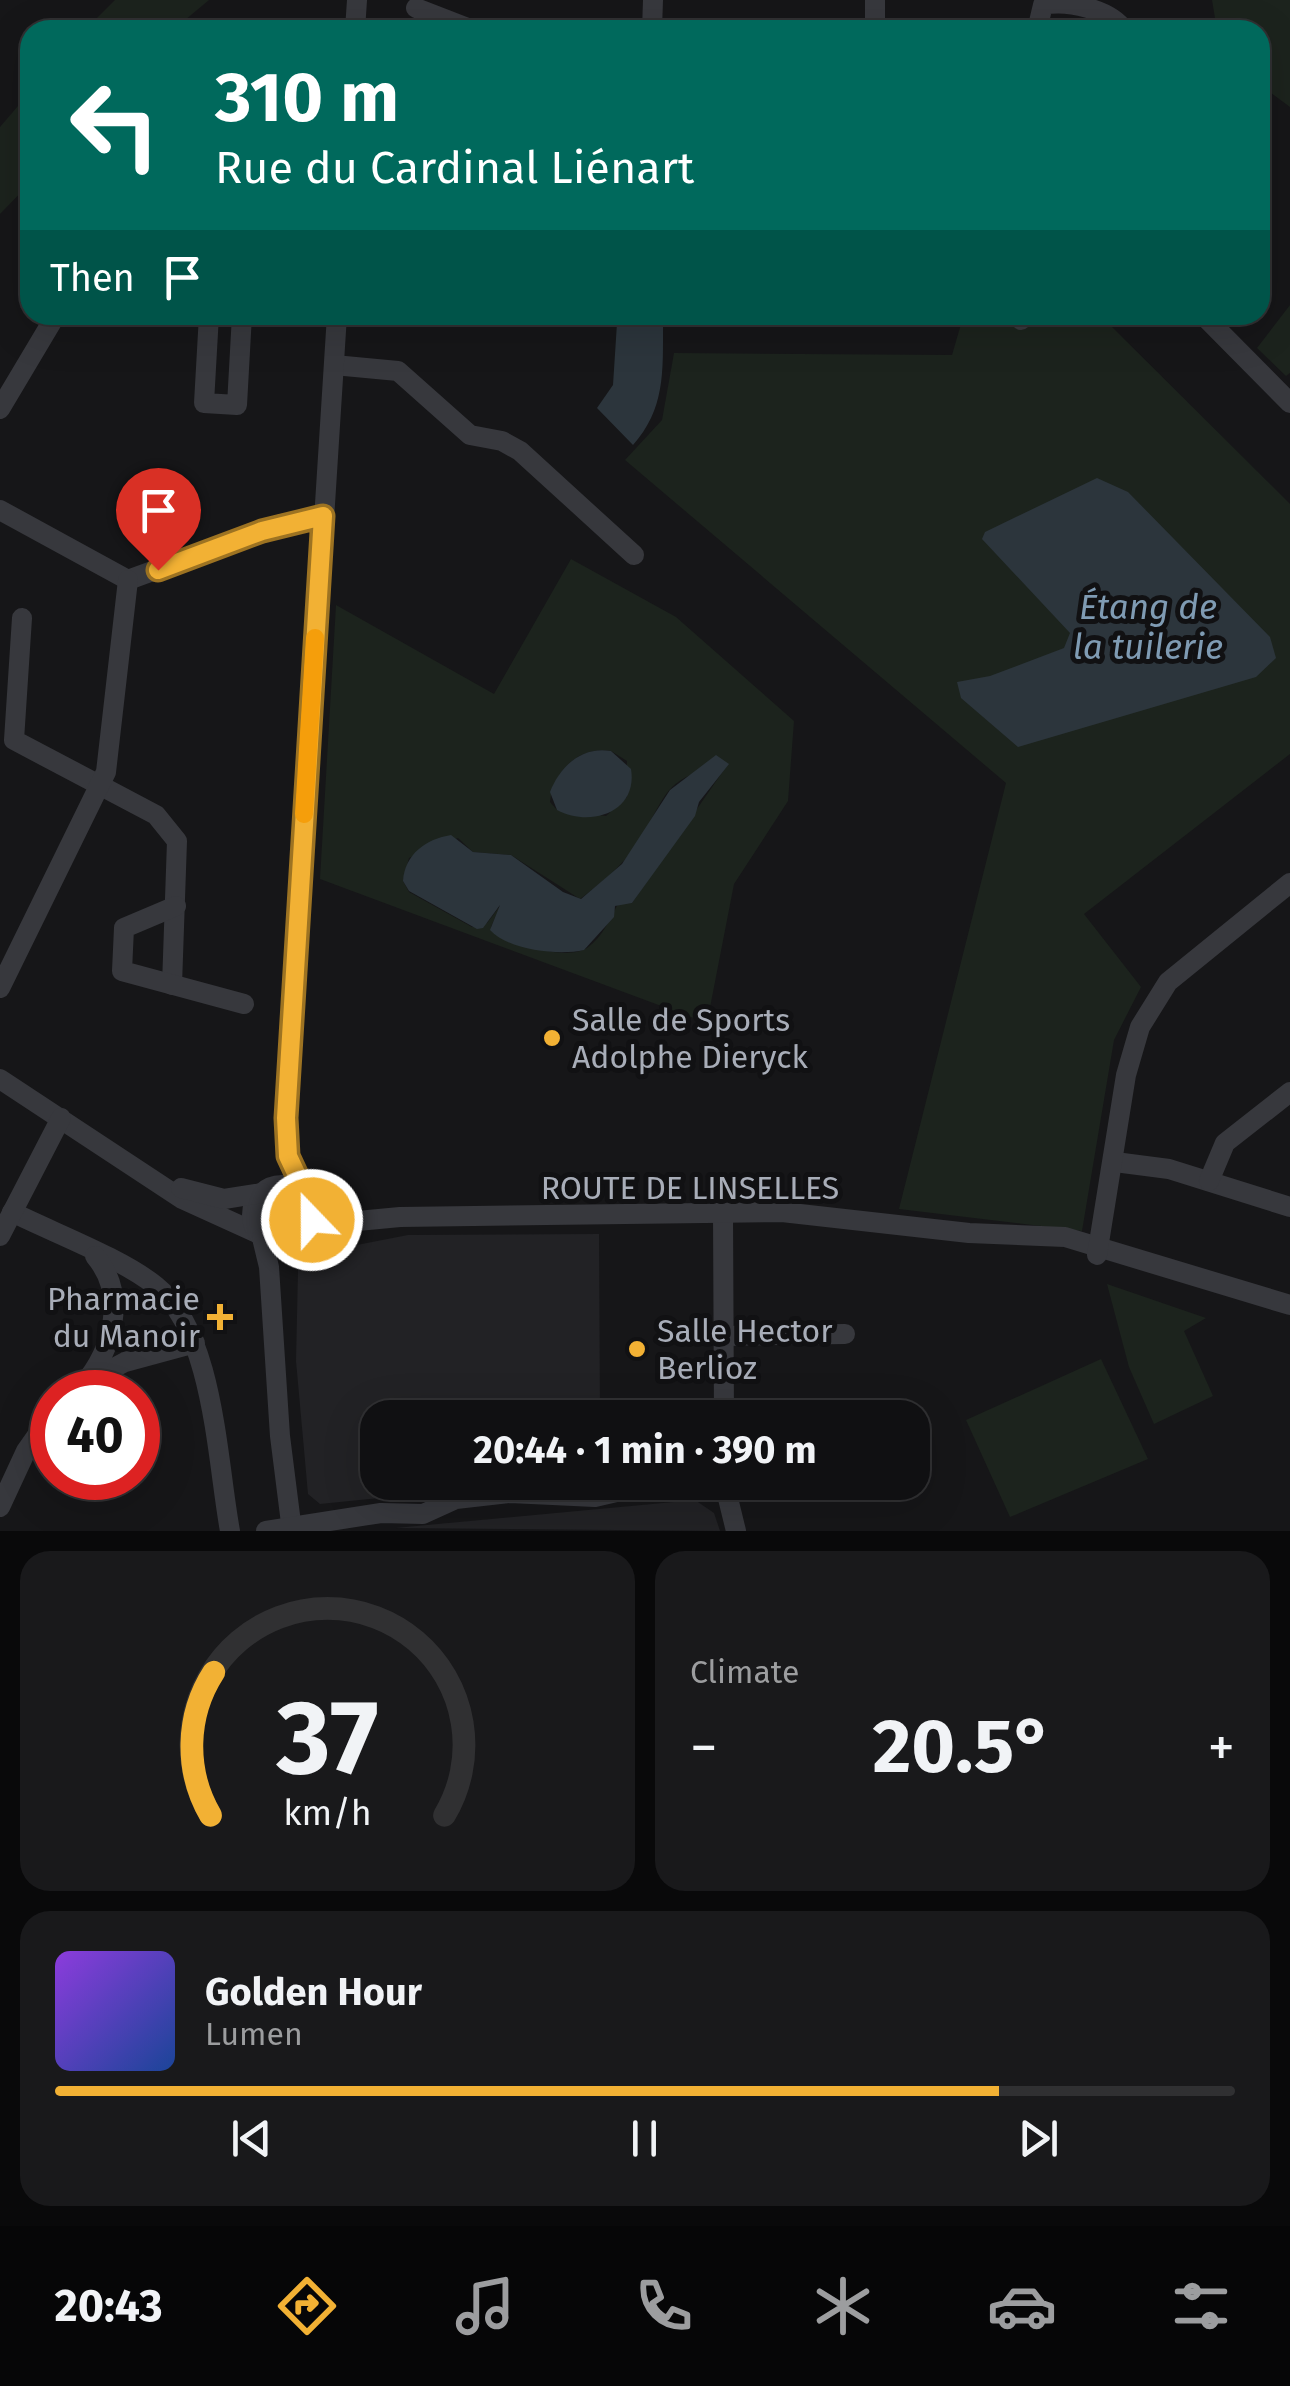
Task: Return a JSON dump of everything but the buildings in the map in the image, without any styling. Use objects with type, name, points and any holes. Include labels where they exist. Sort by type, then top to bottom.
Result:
[{"type":"street","points":[[1038,4],[1056,3],[1104,13],[1112,20]]},
{"type":"street","points":[[418,4],[451,20]]},
{"type":"street","points":[[0,409],[50,325]]},
{"type":"street","points":[[208,325],[204,403],[237,405],[241,325]]},
{"type":"street","points":[[275,1325],[283,1270],[313,1216],[288,1156],[286,1118],[337,325]]},
{"type":"street","points":[[1213,325],[1290,403]]},
{"type":"street","points":[[334,365],[398,372],[470,435],[502,442],[520,451],[634,555]]},
{"type":"street","points":[[0,510],[128,580],[272,528],[323,516]]},
{"type":"street","points":[[0,988],[100,787],[111,746],[128,580]]},
{"type":"street","points":[[22,618],[14,740],[156,815],[170,828],[179,850],[172,984]]},
{"type":"street","points":[[1098,1251],[1128,1061],[1153,1001],[1179,972],[1290,883]]},
{"type":"street","points":[[176,906],[124,928],[122,971],[244,1004]]},
{"type":"street","points":[[0,1078],[205,1211],[280,1246],[301,1238]]},
{"type":"street","points":[[1209,1181],[1225,1143],[1290,1092]]},
{"type":"street","points":[[0,1236],[61,1118]]},
{"type":"street","points":[[286,1118],[277,1163],[252,1213],[260,1236],[275,1325],[280,1436],[292,1529]]},
{"type":"street","points":[[1115,1162],[1169,1169],[1290,1207]]},
{"type":"street","points":[[151,1177],[218,1198],[264,1192],[283,1185],[306,1196]]},
{"type":"street","name":"ROUTE DE LINSELLES","points":[[306,1196],[333,1208],[400,1217]]},
{"type":"street","points":[[12,1212],[159,1288],[181,1314],[195,1342],[230,1531]]},
{"type":"street","name":"ROUTE DE LINSELLES","points":[[301,1238],[347,1222],[400,1217],[782,1212],[1098,1251],[1290,1305]]},
{"type":"street","points":[[723,1214],[724,1400]]},
{"type":"street","name":"ROUTE DE LINSELLES","points":[[1098,1251],[1290,1317]]},
{"type":"street","points":[[91,1252],[110,1277],[114,1318],[100,1362],[93,1370]]},
{"type":"street","points":[[724,1336],[844,1334]]},
{"type":"street","points":[[111,1370],[125,1362],[195,1342]]},
{"type":"street","points":[[1,1502],[30,1445]]},
{"type":"street","points":[[266,1531],[386,1512],[423,1514],[454,1500]]},
{"type":"street","points":[[728,1500],[736,1531]]},
{"type":"shaded area","points":[[115,0],[209,0],[185,20],[95,20]]},
{"type":"shaded area","points":[[1212,0],[1290,0],[1290,107],[1270,92],[1270,20],[1215,20]]},
{"type":"shaded area","points":[[20,104],[20,193],[0,214],[0,127]]},
{"type":"shaded area","points":[[1290,305],[1290,373],[1286,376],[1257,348]]},
{"type":"shaded area","points":[[961,325],[1111,326],[1290,504],[1290,754],[1084,914],[1141,987],[1114,1040],[1082,1231],[899,1209],[1006,783],[625,460],[662,420],[674,353],[952,355]]},
{"type":"shaded area","points":[[571,559],[676,617],[794,721],[788,801],[734,884],[707,1023],[320,879],[336,605],[494,694]],"holes":[[[611,751],[627,761],[627,797],[606,816],[557,810],[550,802],[562,771],[588,752]],[[728,764],[632,903],[618,904],[597,938],[577,952],[537,949],[499,933],[491,927],[500,906],[487,923],[472,927],[409,892],[403,881],[409,858],[458,838],[473,852],[511,855],[580,899],[636,846],[678,782]]]},
{"type":"shaded area","points":[[282,1197],[295,1202],[300,1215],[295,1228],[282,1233],[269,1228],[264,1215],[269,1202]]},
{"type":"shaded area","points":[[599,1234],[600,1400],[360,1400],[360,1500],[320,1504],[308,1494],[296,1361],[298,1270],[326,1251],[408,1235]]},
{"type":"shaded area","points":[[1107,1284],[1206,1318],[1184,1331],[1213,1396],[1154,1424],[1129,1367]]},
{"type":"shaded area","points":[[1101,1359],[1148,1459],[1010,1517],[966,1420]]},
{"type":"shaded area","points":[[695,1500],[714,1513],[720,1531],[395,1528]]},
{"type":"water","points":[[617,325],[663,326],[657,404],[633,445],[597,408],[613,385]]},
{"type":"water","name":"Étang de la tuilerie","points":[[1097,478],[1128,492],[1270,637],[1276,658],[1256,677],[1018,747],[961,698],[957,682],[990,676],[1064,648],[1070,633],[982,539],[985,532]]},
{"type":"water","points":[[611,751],[631,769],[631,784],[620,806],[584,817],[557,810],[550,792],[566,766],[591,752]]},
{"type":"water","points":[[716,755],[729,764],[699,802],[695,816],[632,903],[615,906],[614,917],[584,950],[548,952],[521,947],[490,930],[500,905],[483,928],[477,929],[409,891],[403,881],[408,863],[418,849],[451,835],[473,852],[511,855],[563,892],[581,899],[622,864],[670,790]]},
{"type":"slow traffic","points":[[304,814],[315,638]]},
{"type":"place","name":"Salle de Sports Adolphe Dieryck","points":[[552,1038]]},
{"type":"place","name":"Pharmacie du Manoir","points":[[220,1317]]},
{"type":"place","name":"Salle Hector Berlioz","points":[[637,1349]]},
{"type":"route","points":[[158,570],[262,531],[323,516],[286,1118],[288,1156],[310,1203],[312,1220]]}]
